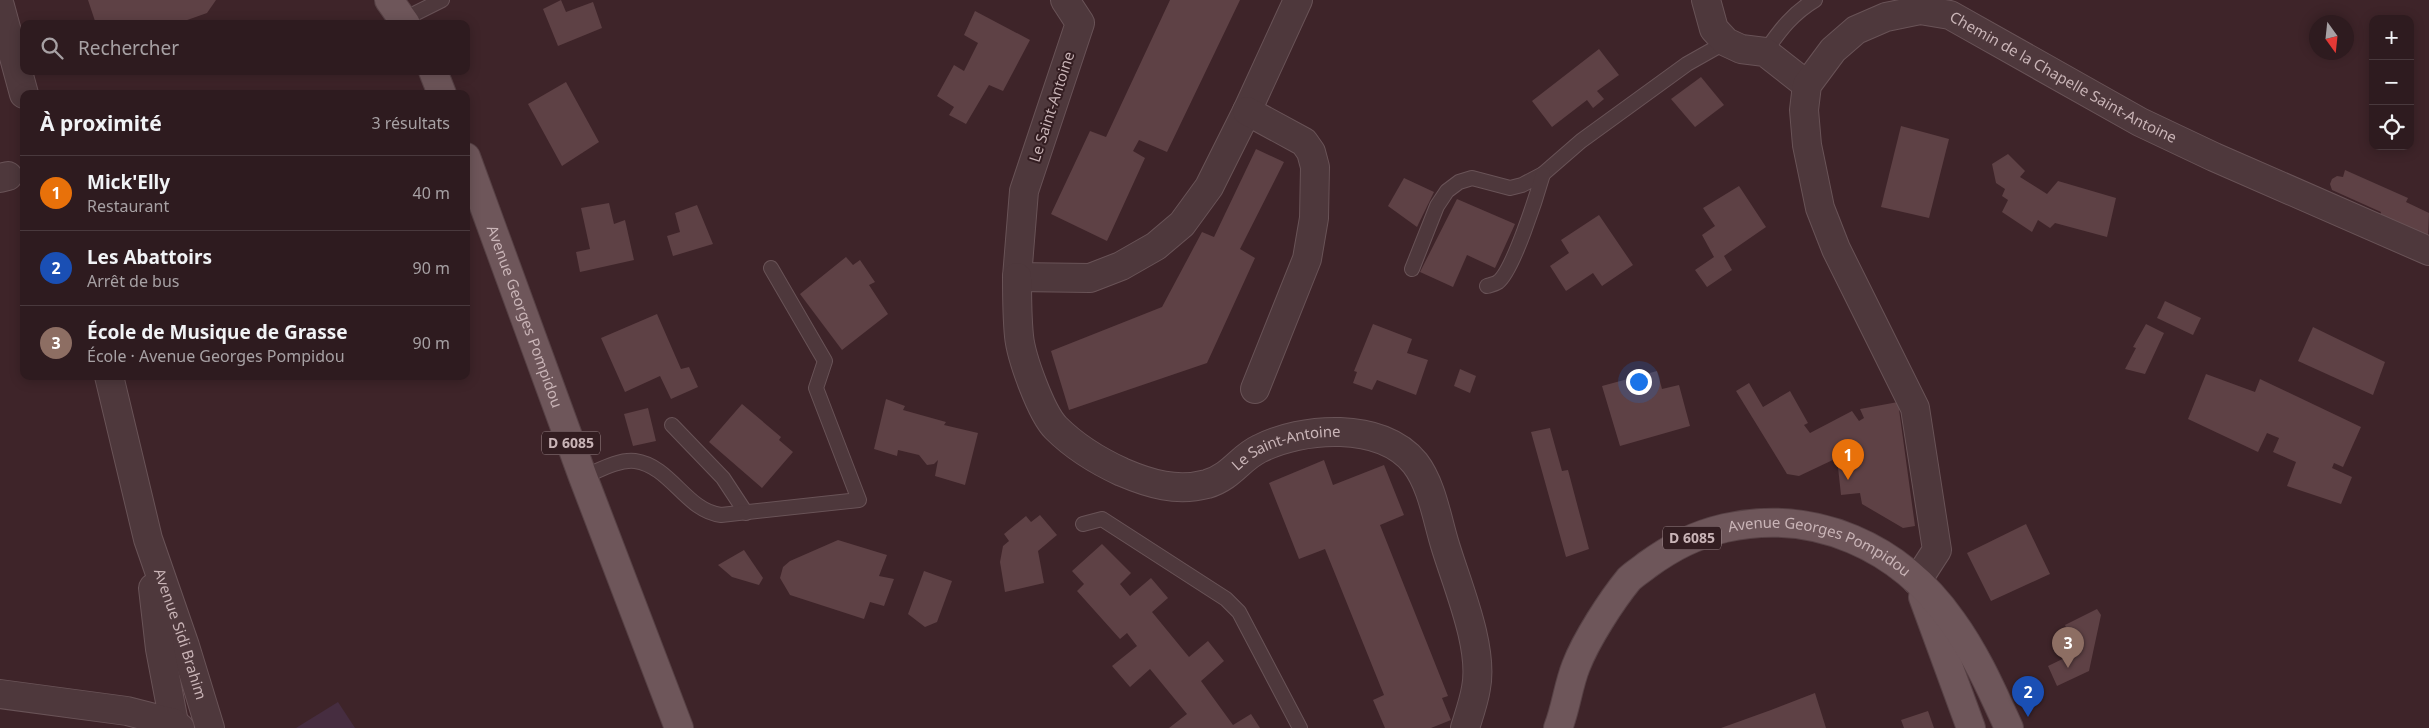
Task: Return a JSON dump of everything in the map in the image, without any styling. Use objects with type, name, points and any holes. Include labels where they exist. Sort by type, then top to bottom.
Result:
[{"type":"main road","points":[[435,75],[440,90]]},
{"type":"main road","name":"Avenue Georges Pompidou","points":[[470,168],[583,476],[679,728]]},
{"type":"main road","name":"Avenue Georges Pompidou","points":[[1556,727],[1576,666],[1605,614],[1630,578],[1671,548],[1703,534],[1739,525],[1784,522],[1819,526],[1857,540],[1892,561],[1917,581],[1952,620],[1980,664],[2009,728]]},
{"type":"main road","name":"Avenue Georges Pompidou","points":[[1917,581],[1971,728]]},
{"type":"street","name":"Le Saint-Antoine","points":[[1065,0],[1080,23],[1024,191],[1017,277],[1019,337],[1029,378],[1054,427],[1095,460],[1150,484],[1180,488],[1208,484],[1232,472],[1257,449],[1295,435],[1326,432],[1367,435],[1395,444],[1416,464],[1428,489],[1476,647],[1477,686],[1465,728]]},
{"type":"street","points":[[1017,277],[1090,278],[1121,266],[1156,246],[1182,224],[1208,187],[1247,111],[1298,0]]},
{"type":"street","points":[[1706,0],[1714,29],[1726,42],[1741,48],[1765,52],[1807,85]]},
{"type":"street","points":[[0,6],[23,90]]},
{"type":"street","name":"Chemin de la Chapelle Saint-Antoine","points":[[1917,581],[1936,550],[1915,408],[1836,249],[1820,208],[1807,145],[1804,110],[1807,85],[1833,50],[1856,30],[1886,17],[1920,10],[1950,15],[2140,122],[2214,157],[2429,251]]},
{"type":"street","points":[[1247,111],[1304,142],[1311,152],[1315,167],[1314,218],[1307,259],[1255,389]]},
{"type":"street","name":"Avenue Sidi Brahim","points":[[110,380],[148,539],[185,646],[210,728]]},
{"type":"street","name":"Avenue Sidi Brahim","points":[[148,539],[160,650],[176,726]]},
{"type":"street","points":[[0,694],[128,711],[176,726]]},
{"type":"lane","points":[[400,14],[442,0]]},
{"type":"lane","points":[[1765,52],[1781,27],[1799,10],[1815,0]]},
{"type":"lane","points":[[1412,268],[1438,206],[1447,191],[1459,182],[1472,178],[1510,188],[1522,185],[1544,174],[1580,141],[1687,64],[1726,42]]},
{"type":"lane","points":[[1487,286],[1498,282],[1506,272],[1526,226],[1544,174]]},
{"type":"lane","points":[[583,476],[619,463],[635,461],[669,480],[708,514],[722,516],[859,500],[816,388],[825,361],[772,268]]},
{"type":"lane","points":[[672,425],[723,478],[746,513]]},
{"type":"lane","points":[[1083,524],[1102,519],[1226,599],[1239,612],[1300,728]]},
{"type":"shaded area","points":[[338,702],[355,728],[296,728]]},
{"type":"building","points":[[88,0],[216,0],[207,13],[187,20],[95,20]]},
{"type":"building","points":[[561,0],[566,12],[593,2],[602,28],[558,46],[543,9]]},
{"type":"building","points":[[1170,0],[1240,0],[1167,152],[1139,140],[1133,151],[1145,158],[1107,241],[1051,214],[1090,131],[1106,137]]},
{"type":"building","points":[[975,11],[1030,40],[1003,91],[989,85],[966,124],[949,115],[954,107],[937,96],[954,65],[964,71],[978,43],[964,35]]},
{"type":"building","points":[[1599,49],[1619,75],[1597,91],[1604,99],[1593,108],[1587,100],[1552,127],[1532,101]]},
{"type":"building","points":[[1701,77],[1724,105],[1695,127],[1671,99]]},
{"type":"building","points":[[566,82],[599,142],[562,166],[528,104]]},
{"type":"building","points":[[1901,126],[1949,139],[1929,218],[1881,207]]},
{"type":"building","points":[[1256,149],[1284,162],[1240,249],[1255,258],[1207,363],[1069,410],[1051,351],[1162,307],[1202,232],[1214,237]]},
{"type":"building","points":[[2008,154],[2025,171],[2020,177],[2047,194],[2058,181],[2116,198],[2107,237],[2055,223],[2050,228],[2038,220],[2032,232],[2002,212],[2008,200],[2002,196],[2005,189],[1996,183],[1992,164]]},
{"type":"building","points":[[2345,170],[2408,198],[2406,202],[2429,213],[2428,237],[2380,217],[2381,212],[2332,190],[2330,184],[2332,179],[2337,176],[2343,177]]},
{"type":"building","points":[[1404,178],[1434,192],[1417,227],[1388,206]]},
{"type":"building","points":[[1739,186],[1766,227],[1724,256],[1732,270],[1707,287],[1695,270],[1714,257],[1702,235],[1715,226],[1703,208]]},
{"type":"building","points":[[1457,199],[1515,224],[1495,268],[1467,255],[1453,287],[1420,272]]},
{"type":"building","points":[[609,203],[614,224],[625,220],[634,260],[580,272],[576,252],[590,249],[581,208]]},
{"type":"building","points":[[697,205],[713,244],[673,256],[667,236],[680,232],[675,213]]},
{"type":"building","points":[[1599,215],[1633,265],[1602,286],[1593,273],[1566,291],[1550,266],[1569,253],[1561,240]]},
{"type":"building","points":[[846,257],[853,265],[860,260],[875,282],[869,285],[888,314],[842,350],[800,294]]},
{"type":"building","points":[[2165,301],[2201,318],[2193,335],[2157,318]]},
{"type":"building","points":[[657,314],[681,369],[689,367],[698,387],[671,399],[660,376],[625,392],[601,338]]},
{"type":"building","points":[[1373,324],[1412,339],[1407,353],[1428,360],[1416,395],[1377,380],[1372,390],[1353,383],[1357,372],[1354,371]]},
{"type":"building","points":[[2146,324],[2164,333],[2145,374],[2125,369],[2136,348],[2133,347]]},
{"type":"building","points":[[2313,327],[2385,362],[2373,395],[2298,361]]},
{"type":"building","points":[[1460,369],[1476,376],[1470,393],[1454,386]]},
{"type":"building","points":[[1657,371],[1662,389],[1679,385],[1690,426],[1620,446],[1602,386]]},
{"type":"building","points":[[2206,374],[2255,392],[2260,379],[2361,427],[2343,467],[2334,463],[2332,468],[2352,477],[2341,504],[2287,486],[2296,462],[2273,452],[2279,438],[2267,433],[2258,452],[2188,419]]},
{"type":"building","points":[[1749,383],[1763,407],[1790,391],[1808,423],[1804,425],[1810,433],[1852,411],[1859,421],[1864,418],[1860,409],[1898,402],[1915,526],[1903,528],[1862,504],[1860,493],[1841,495],[1837,458],[1799,476],[1787,474],[1736,391]]},
{"type":"building","points":[[886,399],[905,406],[903,410],[946,422],[944,425],[978,433],[965,485],[935,476],[938,460],[934,464],[927,465],[919,455],[898,450],[897,456],[874,449]]},
{"type":"building","points":[[742,404],[781,437],[779,440],[793,452],[762,488],[709,442]]},
{"type":"building","points":[[648,408],[656,441],[633,446],[624,414]]},
{"type":"building","points":[[1550,428],[1562,471],[1568,470],[1589,549],[1566,557],[1531,432]]},
{"type":"building","points":[[1324,460],[1333,485],[1384,465],[1404,515],[1380,525],[1448,696],[1442,698],[1451,720],[1431,728],[1385,728],[1373,700],[1384,695],[1325,549],[1299,559],[1269,483]]},
{"type":"building","points":[[1040,515],[1057,535],[1038,551],[1044,583],[1005,592],[1000,562],[1003,546],[1009,541],[1004,534],[1026,516],[1031,522]]},
{"type":"building","points":[[2026,524],[2050,574],[1991,601],[1967,553]]},
{"type":"building","points":[[838,540],[887,555],[879,576],[894,579],[884,606],[870,602],[864,619],[790,595],[780,578],[783,567],[790,561]]},
{"type":"building","points":[[1102,544],[1131,573],[1120,584],[1130,596],[1151,578],[1168,598],[1152,612],[1189,657],[1208,641],[1224,661],[1201,681],[1233,725],[1251,714],[1260,728],[1169,728],[1187,714],[1150,669],[1130,687],[1112,666],[1137,646],[1127,633],[1120,639],[1077,591],[1084,584],[1072,571]]},
{"type":"building","points":[[744,550],[763,578],[759,585],[732,577],[718,565]]},
{"type":"building","points":[[924,571],[952,581],[937,622],[925,627],[908,614]]},
{"type":"building","points":[[2097,609],[2101,615],[2089,671],[2057,686],[2048,666],[2077,652],[2065,625]]},
{"type":"building","points":[[1815,693],[1826,728],[1721,728],[1771,710]]},
{"type":"building","points":[[1928,711],[1934,728],[1904,728],[1901,720]]},
{"type":"place","name":"Mick'Elly","points":[[1848,480]]},
{"type":"place","name":"École de Musique de Grasse","points":[[2068,668]]},
{"type":"place","name":"Les Abattoirs","points":[[2028,717]]}]
